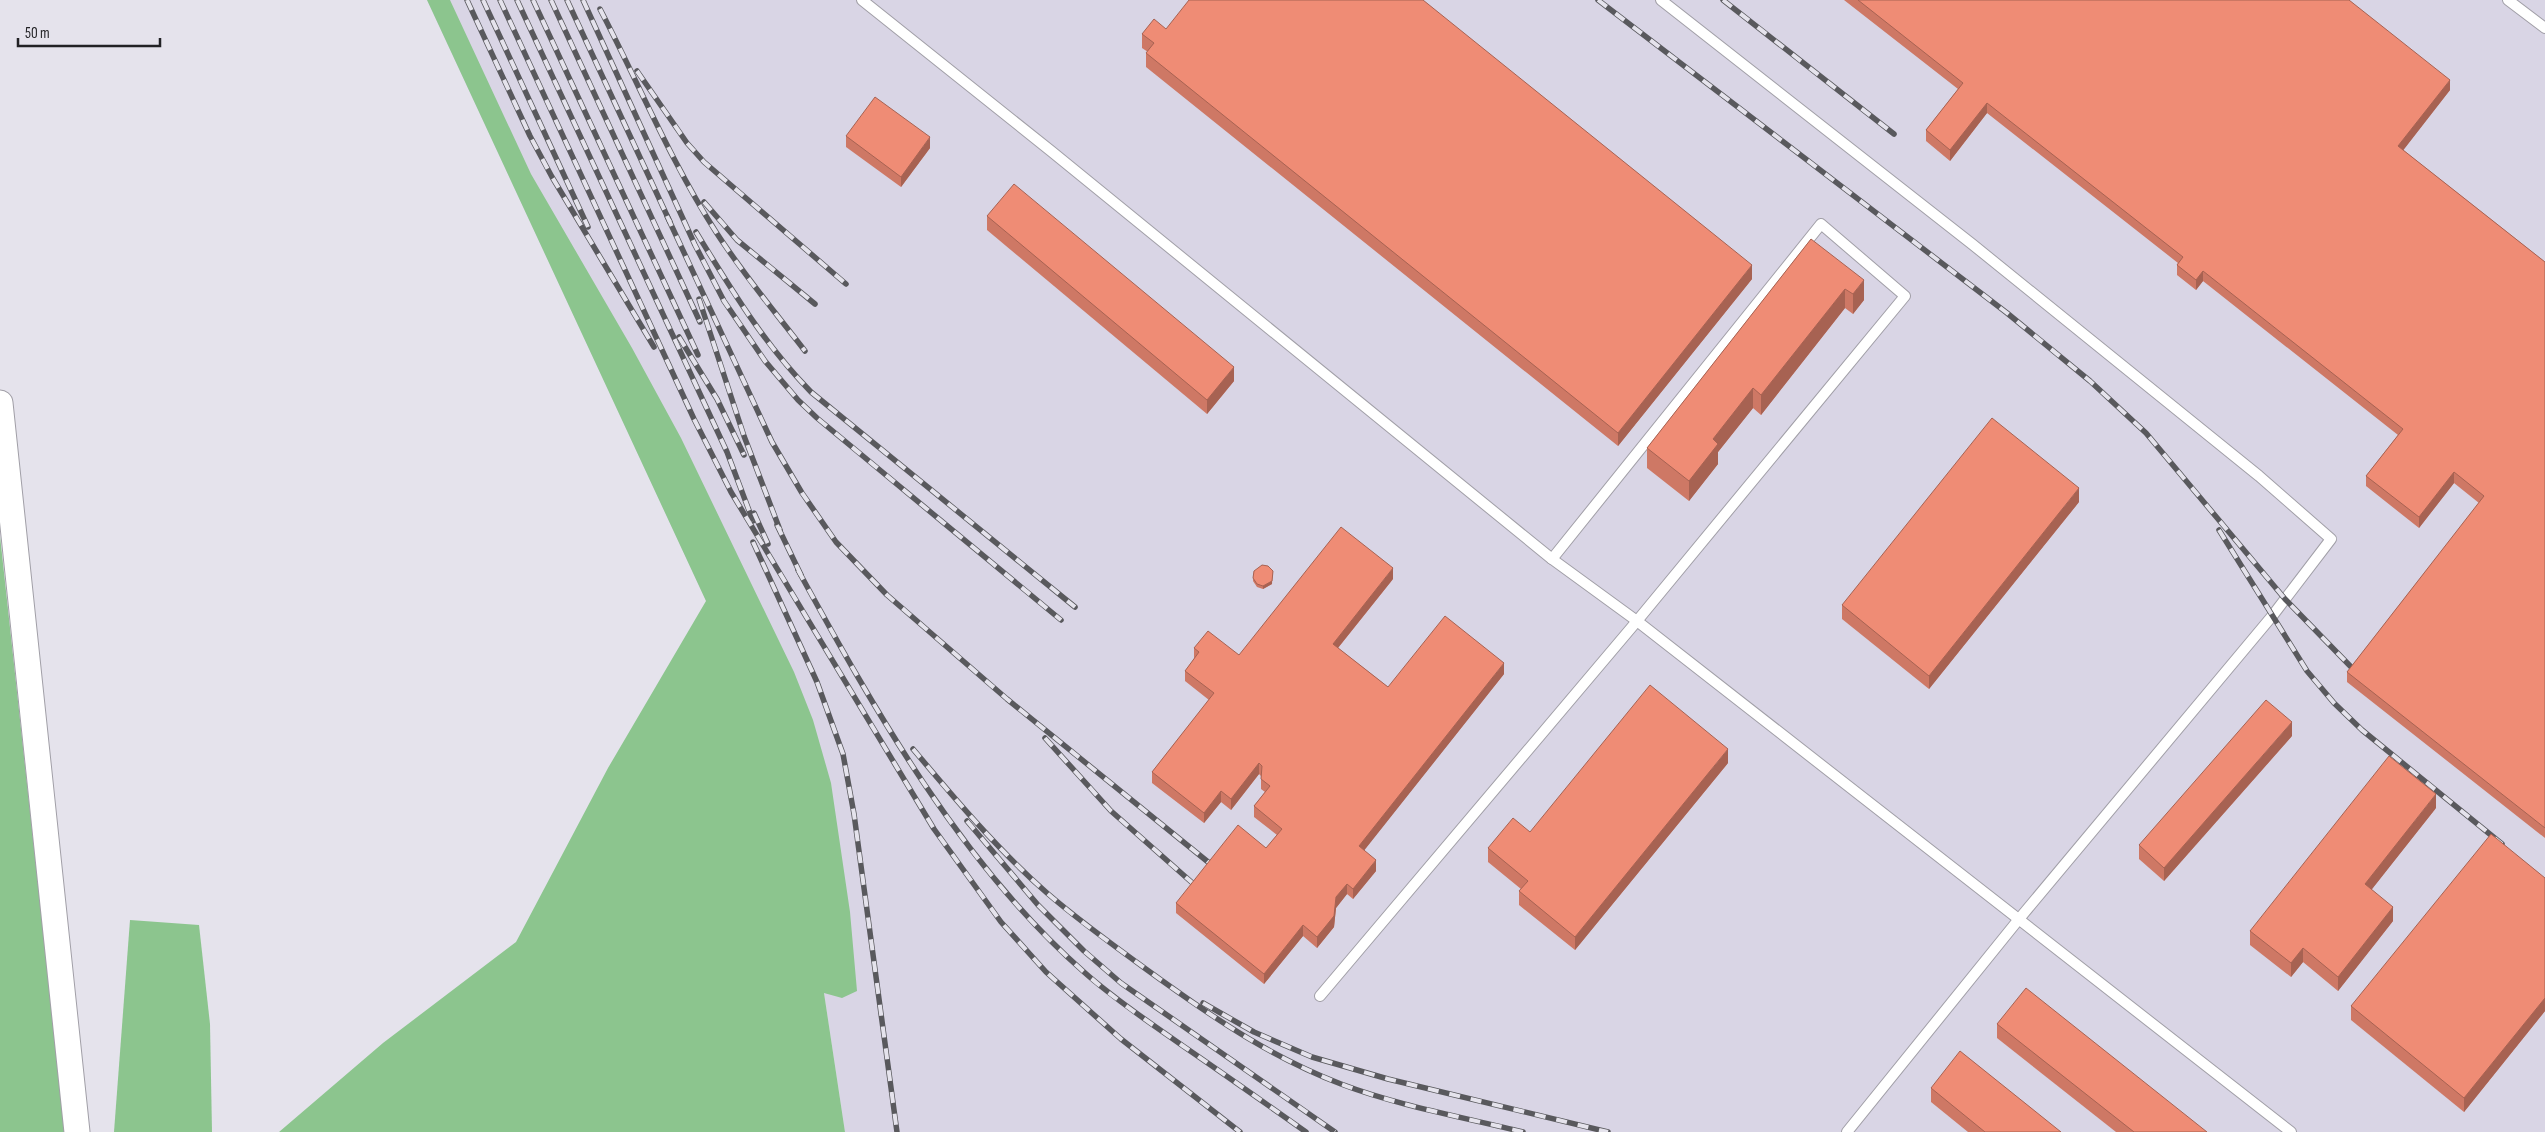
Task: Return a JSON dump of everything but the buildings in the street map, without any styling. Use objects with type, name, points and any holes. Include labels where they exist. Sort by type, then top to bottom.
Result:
[{"type":"street","points":[[0,402],[76,1132]]},
{"type":"lane","points":[[862,0],[1066,163],[1552,560],[1637,621],[2291,1132]]},
{"type":"lane","points":[[1660,0],[2034,294],[2259,476],[2331,539],[2273,615],[2019,919],[1847,1132]]},
{"type":"lane","points":[[2508,0],[2545,28]]},
{"type":"lane","points":[[1320,996],[1637,621],[1905,296],[1822,224],[1552,560]]},
{"type":"shaded area","points":[[427,0],[2545,0],[2545,1132],[845,1132],[793,788]]},
{"type":"green space","points":[[427,0],[450,0],[531,174],[632,348],[681,438],[794,672],[813,720],[831,783],[850,912],[857,991],[842,998],[824,993],[845,1132],[279,1132],[383,1043],[516,942],[608,768],[706,601]]},
{"type":"green space","points":[[0,536],[65,1132],[0,1132]]},
{"type":"green space","points":[[130,920],[199,925],[210,1024],[212,1132],[114,1132]]},
{"type":"railway","points":[[467,0],[530,136],[552,177],[654,347]]},
{"type":"railway","points":[[483,0],[588,227]]},
{"type":"railway","points":[[500,0],[694,419],[731,492],[934,829],[1001,922],[1046,972],[1121,1039],[1240,1132]]},
{"type":"railway","points":[[517,0],[727,452],[753,521]]},
{"type":"railway","points":[[533,0],[698,355]]},
{"type":"railway","points":[[551,0],[700,322]]},
{"type":"railway","points":[[567,0],[670,222]]},
{"type":"railway","points":[[583,0],[695,245],[724,301],[765,361],[798,400],[817,418],[1061,620]]},
{"type":"railway","points":[[1598,0],[2007,313],[2090,381],[2146,433],[2285,599],[2355,671]]},
{"type":"railway","points":[[1723,0],[1894,134]]},
{"type":"railway","points":[[600,9],[684,178],[716,232],[759,293],[805,351]]},
{"type":"railway","points":[[637,71],[687,143],[704,162],[846,284]]},
{"type":"railway","points":[[704,202],[737,240],[815,304]]},
{"type":"railway","points":[[667,216],[772,442],[802,493],[836,542],[887,595],[1007,699],[1213,866]]},
{"type":"railway","points":[[696,232],[735,295],[763,335],[811,392],[1075,607]]},
{"type":"railway","points":[[699,299],[744,436],[780,530]]},
{"type":"railway","points":[[679,337],[717,399],[744,455]]},
{"type":"railway","points":[[754,513],[768,544]]},
{"type":"railway","points":[[777,525],[801,575]]},
{"type":"railway","points":[[2219,530],[2307,671],[2334,703],[2362,730],[2502,844]]},
{"type":"railway","points":[[753,542],[817,682],[843,754],[854,814],[897,1132]]},
{"type":"railway","points":[[798,570],[858,677],[924,784],[960,835],[999,884],[1040,930],[1095,982],[1120,1001],[1306,1132]]},
{"type":"railway","points":[[1045,738],[1111,811],[1197,887]]},
{"type":"railway","points":[[913,749],[994,842],[1047,893],[1119,950],[1249,1039],[1316,1074],[1363,1092],[1408,1105],[1523,1132]]},
{"type":"railway","points":[[967,821],[1038,905],[1084,951],[1121,983],[1335,1132]]},
{"type":"railway","points":[[1203,1003],[1254,1032],[1312,1057],[1388,1079],[1608,1132]]}]
